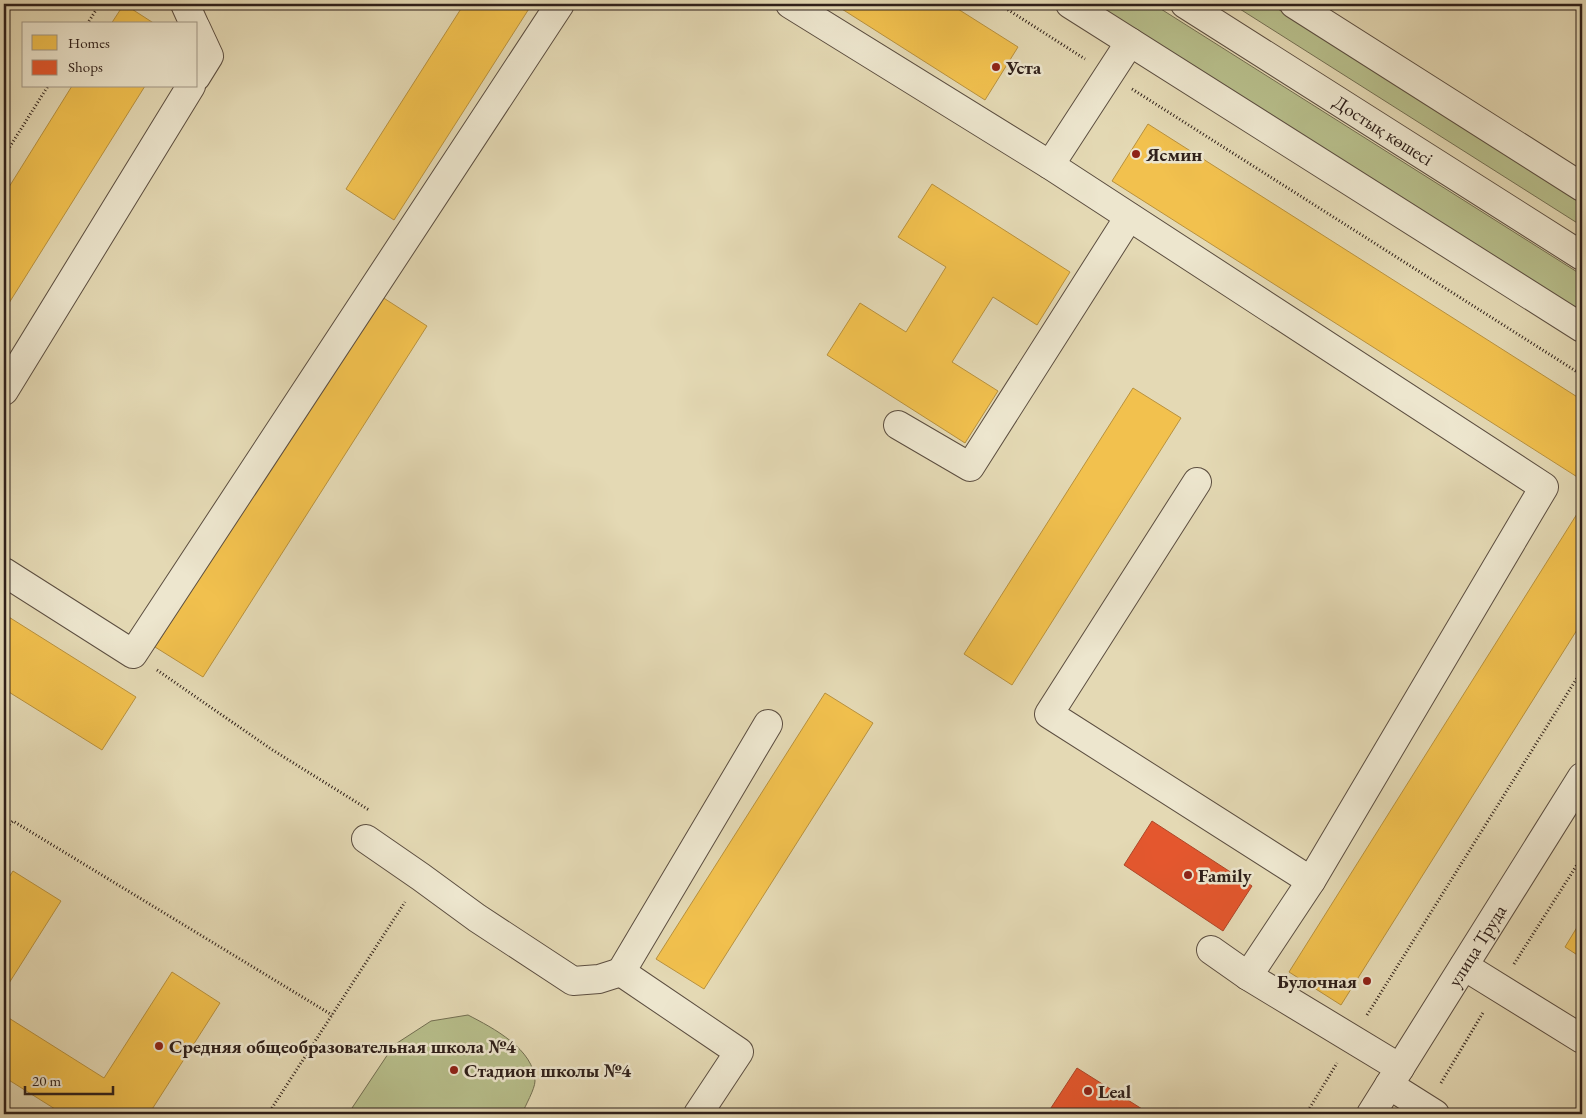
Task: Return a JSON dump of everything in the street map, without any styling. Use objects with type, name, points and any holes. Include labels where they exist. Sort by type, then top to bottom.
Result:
[{"type":"street","points":[[185,4],[193,22]]},
{"type":"street","points":[[4,572],[133,654],[560,4]]},
{"type":"street","points":[[790,4],[1050,165],[1544,487],[1310,881],[1248,976]]},
{"type":"street","points":[[1070,4],[1582,328]]},
{"type":"street","name":"Достық көшесі","points":[[1185,4],[1582,256]]},
{"type":"street","points":[[1294,4],[1582,186]]},
{"type":"street","points":[[198,32],[209,56],[198,74]]},
{"type":"street","points":[[1050,165],[1130,42]]},
{"type":"street","points":[[4,391],[189,88]]},
{"type":"street","points":[[898,425],[970,467],[1129,216]]},
{"type":"street","points":[[1197,482],[1049,714],[1310,881]]},
{"type":"street","points":[[366,840],[422,877],[477,918],[573,981],[599,979],[621,972],[768,724]]},
{"type":"street","name":"улица Труда","points":[[1371,1114],[1582,777]]},
{"type":"street","points":[[1211,950],[1248,976],[1352,1038],[1435,1114]]},
{"type":"street","points":[[1464,966],[1582,1039]]},
{"type":"street","points":[[621,972],[739,1052],[698,1114]]},
{"type":"path","points":[[89,22],[100,4]]},
{"type":"path","points":[[999,4],[1582,375]]},
{"type":"path","points":[[4,156],[47,88]]},
{"type":"path","points":[[133,654],[271,749],[371,812]]},
{"type":"path","points":[[1306,1114],[1582,670]]},
{"type":"path","points":[[4,829],[13,821],[332,1015]]},
{"type":"path","points":[[268,1114],[422,877]]},
{"type":"green space","points":[[1091,4],[1153,4],[1582,275],[1582,317]]},
{"type":"green space","points":[[1232,4],[1270,4],[1582,202],[1582,226]]},
{"type":"green space","name":"Стадион школы №4","points":[[468,1015],[500,1033],[520,1049],[528,1059],[533,1070],[535,1084],[522,1114],[348,1114],[394,1045],[431,1021]]},
{"type":"building: Homes","points":[[124,4],[152,22],[112,22]]},
{"type":"building: Homes","points":[[464,4],[532,4],[394,220],[346,189]]},
{"type":"building: Homes","points":[[834,4],[950,4],[1018,47],[985,100]]},
{"type":"building: Homes","points":[[71,88],[144,88],[4,311],[4,195]]},
{"type":"building: Homes","points":[[1148,124],[1582,400],[1582,480],[1112,181]]},
{"type":"building: Homes","points":[[932,184],[1070,272],[1037,325],[993,297],[952,362],[998,391],[965,443],[827,355],[860,303],[906,332],[946,267],[898,237]]},
{"type":"building: Homes","points":[[379,295],[427,326],[203,677],[155,647]]},
{"type":"building: Homes","points":[[1133,388],[1181,418],[1012,685],[964,654]]},
{"type":"building: Homes","points":[[1582,506],[1582,622],[1341,1005],[1289,972]]},
{"type":"building: Homes","points":[[4,614],[136,697],[102,750],[4,689]]},
{"type":"building: Homes","points":[[825,693],[873,723],[704,989],[656,959]]},
{"type":"building: Homes","points":[[13,871],[61,901],[4,991],[4,885]]},
{"type":"building: Homes","points":[[1582,919],[1582,958],[1565,947]]},
{"type":"building: Homes","name":"Средняя общеобразовательная школа №4","points":[[172,972],[220,1003],[149,1114],[63,1114],[4,1077],[4,1015],[104,1078]]},
{"type":"building: Shops","name":"Family","points":[[1152,821],[1252,886],[1223,931],[1124,865]]},
{"type":"building: Shops","name":"Leal","points":[[1077,1068],[1150,1114],[1047,1114]]},
{"type":"place","name":"Уста","points":[[996,67]]},
{"type":"place","name":"Ясмин","points":[[1136,154]]},
{"type":"place","name":"Family","points":[[1188,875]]},
{"type":"place","name":"Булочная","points":[[1367,981]]},
{"type":"place","name":"Средняя общеобразовательная школа №4","points":[[159,1046]]},
{"type":"place","name":"Стадион школы №4","points":[[454,1070]]},
{"type":"place","name":"Leal","points":[[1088,1091]]}]
